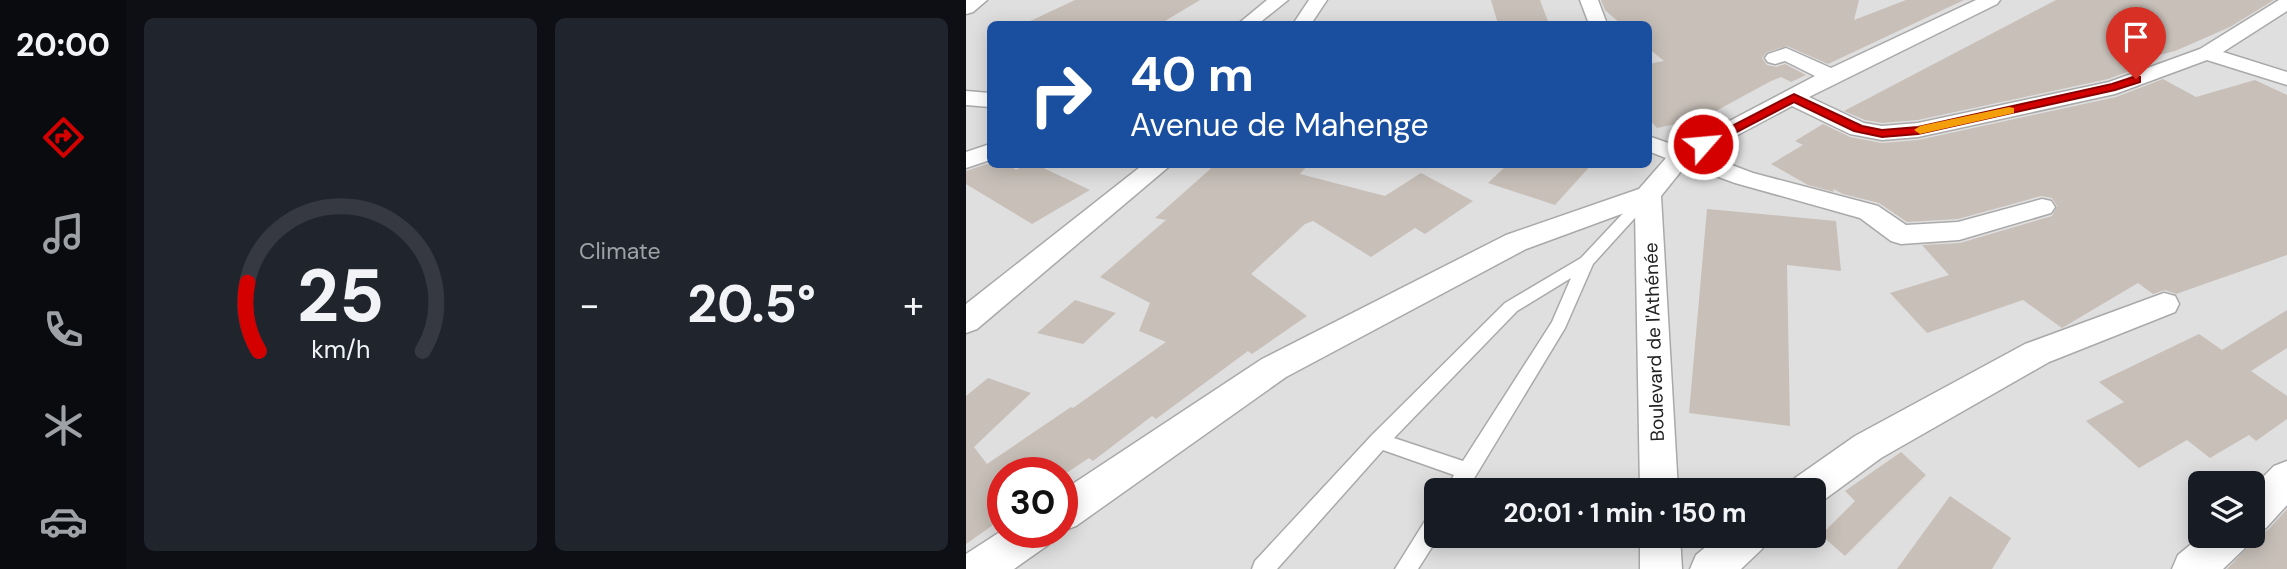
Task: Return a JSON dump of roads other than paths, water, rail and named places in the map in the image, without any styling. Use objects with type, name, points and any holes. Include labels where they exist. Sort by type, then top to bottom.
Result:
[{"type":"street","points":[[966,8],[978,0]]},
{"type":"street","points":[[1251,21],[1279,0]]},
{"type":"street","points":[[1304,21],[1318,0]]},
{"type":"street","points":[[1588,0],[1597,21]]},
{"type":"street","points":[[1078,502],[1274,368],[1516,242],[1648,195],[1681,156],[1831,76],[1991,0]]},
{"type":"street","points":[[1794,98],[1858,129],[1882,134],[1918,130],[2115,87],[2207,53],[2284,8]]},
{"type":"street","points":[[2207,53],[2287,79]]},
{"type":"street","points":[[1775,58],[1786,54],[1831,76]]},
{"type":"street","points":[[966,98],[987,100]]},
{"type":"street","points":[[1652,145],[1744,178],[1869,212],[1901,235],[1959,231],[2042,207]]},
{"type":"street","points":[[966,161],[987,151]]},
{"type":"street","points":[[966,321],[1155,168]]},
{"type":"street","name":"Boulevard de l'Athénée","points":[[1648,195],[1659,478]]},
{"type":"street","points":[[1825,478],[1868,447],[2037,353],[2164,304]]},
{"type":"street","points":[[2265,501],[2287,478]]},
{"type":"street","points":[[979,569],[1010,548]]},
{"type":"street","points":[[1660,548],[1661,569]]},
{"type":"street","points":[[1711,569],[1735,548]]},
{"type":"street","points":[[2193,569],[2217,548]]},
{"type":"lane","points":[[1263,569],[1379,441],[1511,307],[1586,262],[1648,195]]},
{"type":"lane","points":[[1463,478],[1559,324],[1586,262]]},
{"type":"lane","points":[[1379,441],[1467,471]]},
{"type":"lane","points":[[1406,569],[1424,541]]}]
